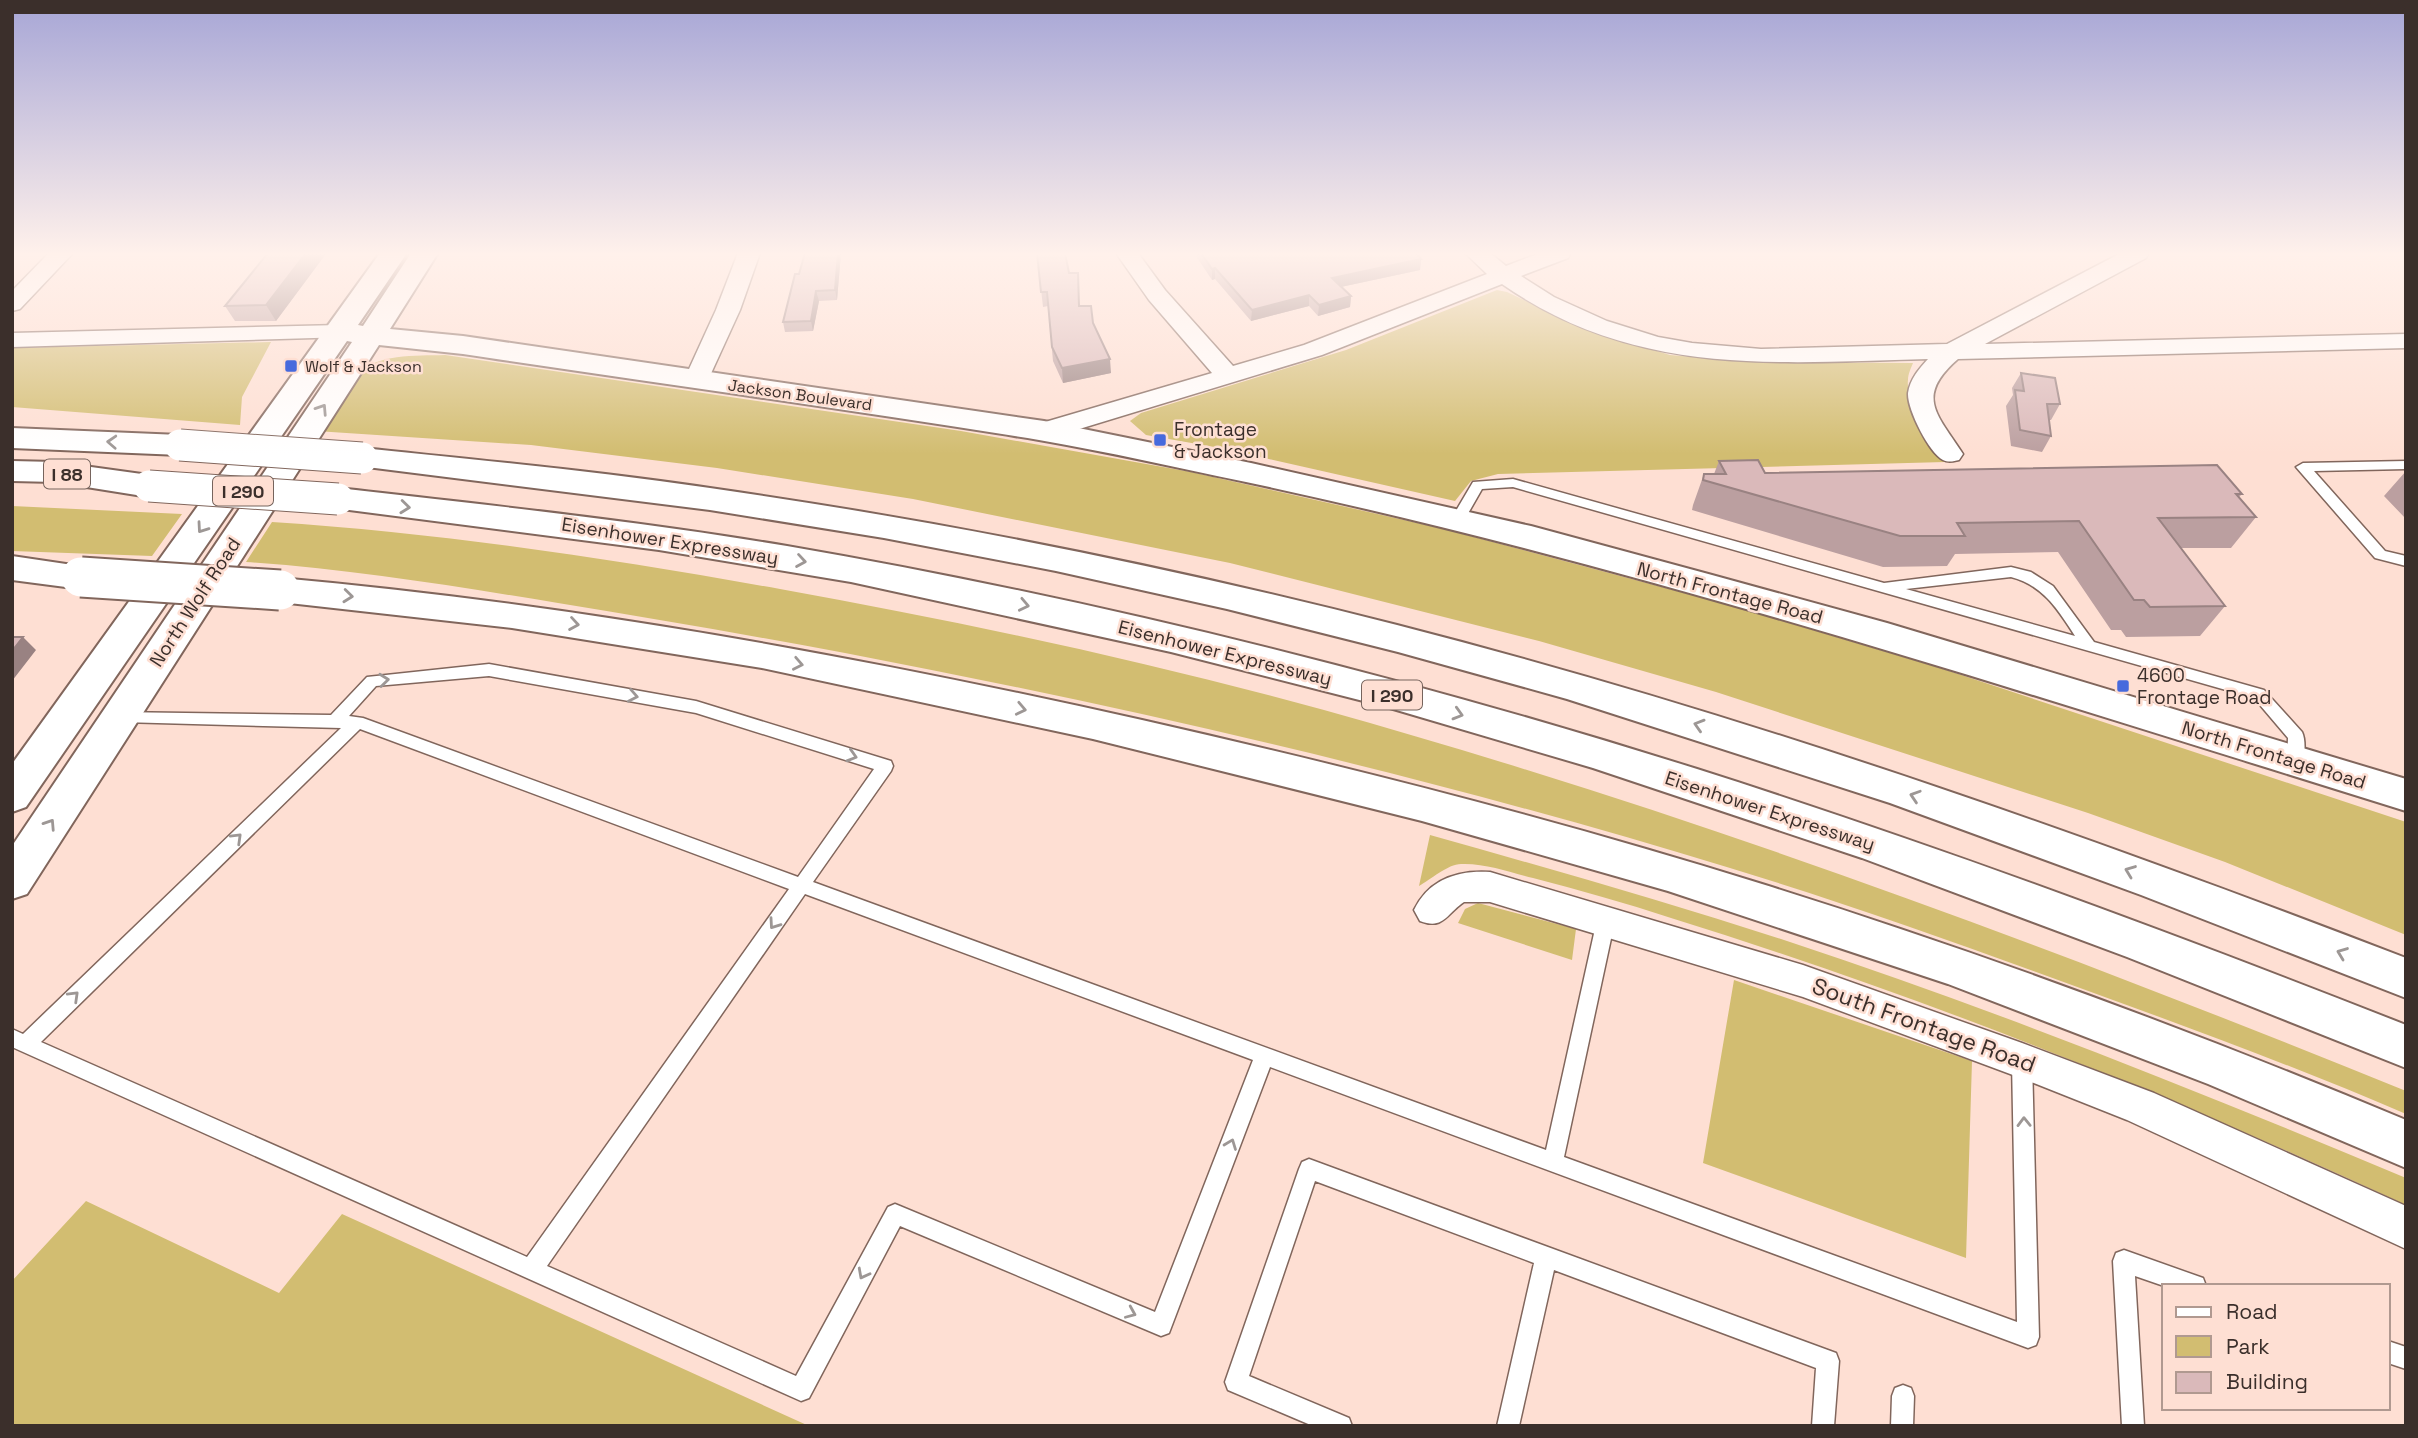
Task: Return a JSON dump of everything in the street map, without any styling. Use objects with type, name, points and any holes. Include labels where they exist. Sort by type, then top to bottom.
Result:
[{"type":"main road","name":"North Wolf Road","points":[[12,881],[121,716],[361,320]]},
{"type":"main road","name":"North Wolf Road","points":[[12,796],[366,320]]},
{"type":"main road","name":"Jackson Boulevard","points":[[355,333],[463,345],[1045,431]]},
{"type":"main road","name":"North Frontage Road","points":[[1045,431],[1251,473],[1674,576],[1887,636],[2406,794]]},
{"type":"main road","name":"I 290","points":[[12,438],[180,445],[362,457],[487,469],[647,488],[927,533],[1074,562],[1257,604],[1572,687],[1734,736],[2095,858],[2406,978]]},
{"type":"main road","name":"I 88","points":[[12,471],[55,472],[135,485]]},
{"type":"main road","name":"I 290","points":[[12,487],[135,485]]},
{"type":"main road","name":"Eisenhower Expressway","points":[[135,485],[338,499],[673,540],[845,568],[1092,620],[1350,684],[1516,730],[1695,785],[2080,919],[2406,1048]]},
{"type":"main road","points":[[12,568],[80,577],[280,590],[514,615],[744,653],[1106,727],[1457,813],[1670,873],[1885,943],[2106,1023],[2406,1144]]},
{"type":"main road","points":[[12,578],[80,577]]},
{"type":"street","points":[[696,380],[724,320]]},
{"type":"street","points":[[1179,320],[1229,377]]},
{"type":"street","name":"Jackson Boulevard","points":[[1045,431],[1229,377],[1391,320]]},
{"type":"street","points":[[1587,320],[1631,337],[1683,349],[1761,356],[2406,341]]},
{"type":"street","points":[[1950,454],[1925,415],[1920,396],[1922,381],[1931,368],[1951,352],[2011,320]]},
{"type":"street","name":"Jackson Boulevard","points":[[12,340],[355,333]]},
{"type":"street","name":"South Frontage Road","points":[[1432,910],[1443,896],[1455,889],[1490,887],[1804,981],[2140,1106],[2406,1228]]},
{"type":"lane","points":[[2406,465],[2303,467],[2380,555],[2406,561]]},
{"type":"lane","points":[[1457,521],[1478,485],[1513,483],[2259,694],[2296,736],[2295,762]]},
{"type":"lane","points":[[1881,587],[2011,572],[2028,574],[2045,584],[2089,646]]},
{"type":"lane","points":[[334,722],[372,681],[489,670],[696,707],[885,766],[532,1269]]},
{"type":"lane","points":[[121,716],[357,722],[2028,1338],[2022,1061]]},
{"type":"lane","points":[[357,722],[19,1041],[801,1390],[895,1214],[1161,1325],[1264,1056]]},
{"type":"lane","points":[[1553,1163],[1606,920]]},
{"type":"lane","points":[[1340,1426],[1236,1382],[1309,1169],[1828,1361],[1824,1426]]},
{"type":"lane","points":[[1508,1426],[1546,1256]]},
{"type":"lane","points":[[2133,1426],[2124,1261],[2189,1284]]},
{"type":"lane","points":[[1902,1426],[1903,1396]]},
{"type":"green space","points":[[1421,320],[1566,320],[1585,329],[1670,355],[1751,362],[1913,363],[1908,378],[1911,399],[1927,434],[1945,462],[1498,474],[1471,481],[1455,501],[1220,448],[1146,435],[1130,421],[1141,413],[1346,350]]},
{"type":"green space","points":[[271,342],[242,397],[240,425],[12,407],[12,348]]},
{"type":"green space","points":[[445,355],[961,431],[1191,472],[1444,529],[1733,606],[1937,667],[2406,822],[2406,935],[2225,862],[2088,813],[1716,692],[1539,641],[1230,563],[913,499],[717,468],[531,445],[316,431],[343,388],[363,369],[397,357]]},
{"type":"green space","points":[[12,506],[182,514],[152,556],[12,551]]},
{"type":"green space","points":[[272,522],[527,548],[780,589],[1054,644],[1324,710],[1599,793],[1735,838],[2005,934],[2406,1091],[2406,1114],[2217,1038],[1917,929],[1730,868],[1511,805],[1290,748],[1068,698],[845,653],[441,584],[246,562]]},
{"type":"green space","points":[[1430,835],[1745,928],[1868,968],[2023,1025],[2177,1084],[2406,1178],[2406,1205],[2226,1124],[2043,1049],[1765,948],[1620,902],[1488,866],[1456,865],[1419,886]]},
{"type":"green space","points":[[1478,903],[1576,929],[1572,960],[1458,923],[1465,909]]},
{"type":"green space","points":[[1734,980],[1972,1061],[1966,1258],[1703,1163]]},
{"type":"green space","points":[[86,1201],[279,1293],[342,1214],[809,1426],[12,1426],[12,1281]]},
{"type":"building","points":[[783,320],[811,320],[811,321]]},
{"type":"building","points":[[1050,320],[1093,320],[1110,359],[1062,368],[1052,347]]},
{"type":"building","points":[[2021,373],[2055,378],[2060,404],[2047,404],[2051,436],[2020,430],[2015,390],[2024,391]]},
{"type":"building","points":[[1758,460],[1765,473],[2217,465],[2242,494],[2236,494],[2256,517],[2158,518],[2225,606],[2150,607],[2144,600],[2134,600],[2079,521],[1957,523],[1965,536],[1900,536],[1703,480],[1704,474],[1726,474],[1719,461]]},
{"type":"building","points":[[12,637],[23,637],[12,651]]},
{"type":"place","name":"Wolf & Jackson","points":[[291,366]]},
{"type":"place","name":"Frontage & Jackson","points":[[1160,440]]},
{"type":"place","name":"4600 Frontage Road","points":[[2123,686]]}]
